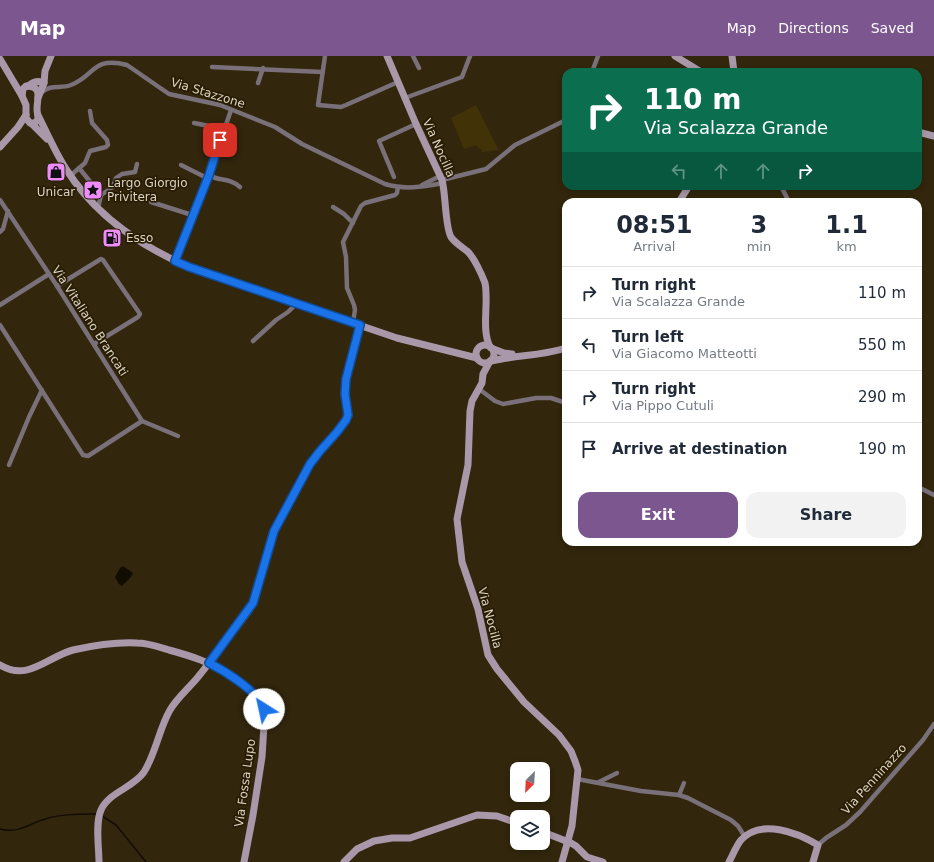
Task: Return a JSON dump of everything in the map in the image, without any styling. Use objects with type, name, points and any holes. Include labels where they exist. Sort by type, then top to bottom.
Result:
[{"type":"street","points":[[50,56],[41,82],[37,109],[38,115],[50,141],[70,176],[98,208],[119,227],[156,252],[189,267],[397,338],[478,359],[484,363],[562,349]]},
{"type":"street","points":[[325,56],[318,105],[341,107],[398,82]]},
{"type":"street","name":"Via Nocilla","points":[[387,56],[442,180],[450,233],[454,240],[471,256],[485,285],[487,338],[485,347]]},
{"type":"street","points":[[413,56],[419,68]]},
{"type":"street","points":[[405,98],[462,77],[470,56]]},
{"type":"street","points":[[594,68],[598,56]]},
{"type":"street","points":[[675,56],[695,68]]},
{"type":"street","points":[[732,56],[735,68]]},
{"type":"street","points":[[0,59],[16,79],[27,86],[33,87],[40,95]]},
{"type":"street","name":"Via Stazzone","points":[[40,95],[50,87],[66,86],[75,83],[97,63],[107,60],[114,60],[127,64],[169,94],[220,106],[276,127],[302,144],[385,184],[398,187],[419,186],[442,180]]},
{"type":"street","points":[[212,67],[263,68],[323,72]]},
{"type":"street","points":[[258,83],[263,68]]},
{"type":"street","points":[[8,70],[26,105],[26,118],[50,141]]},
{"type":"street","points":[[22,96],[23,89],[31,83],[41,82]]},
{"type":"street","points":[[175,261],[208,177],[231,110]]},
{"type":"street","points":[[70,176],[85,163],[90,151],[106,147],[108,145],[107,140],[92,123],[90,111]]},
{"type":"street","points":[[0,147],[18,127],[26,115]]},
{"type":"street","points":[[18,127],[37,121],[38,115]]},
{"type":"street","points":[[419,186],[486,169],[515,145],[562,122]]},
{"type":"street","points":[[194,123],[224,129]]},
{"type":"street","points":[[394,177],[379,141],[416,124]]},
{"type":"street","points":[[922,133],[934,136]]},
{"type":"street","points":[[98,208],[101,195],[113,187],[116,178],[122,174],[135,172],[137,164]]},
{"type":"street","points":[[181,165],[208,177],[235,182],[240,187]]},
{"type":"street","points":[[79,168],[101,195]]},
{"type":"street","points":[[352,322],[355,310],[347,288],[346,258],[343,242],[363,204],[395,195],[398,187]]},
{"type":"street","name":"Via Vitaliano Brancati","points":[[0,200],[57,286],[142,421]]},
{"type":"street","points":[[151,202],[192,215]]},
{"type":"street","points":[[333,207],[344,214],[353,223]]},
{"type":"street","points":[[0,232],[3,229],[8,211]]},
{"type":"street","points":[[57,286],[101,259],[140,314],[138,317],[94,344]]},
{"type":"street","points":[[0,305],[48,274]]},
{"type":"street","points":[[253,340],[297,303]]},
{"type":"street","points":[[0,325],[83,455],[86,456],[142,421],[178,436]]},
{"type":"street","points":[[99,862],[99,824],[102,808],[114,796],[143,773],[149,763],[171,708],[209,663],[253,603],[274,531],[310,464],[346,420],[348,415],[345,394],[346,379],[360,325]]},
{"type":"street","points":[[442,349],[466,350],[485,347],[518,356]]},
{"type":"street","points":[[483,374],[483,368],[478,359],[477,351],[485,347]]},
{"type":"street","points":[[485,347],[494,356],[491,361]]},
{"type":"street","name":"Via Nocilla","points":[[491,361],[483,374],[479,389],[472,401],[470,411],[468,465],[457,519],[462,562],[478,609],[488,655],[497,669],[524,702],[559,735],[571,751],[575,761],[578,770],[578,779],[572,826],[562,862]]},
{"type":"street","points":[[479,389],[495,401],[503,404],[536,398],[552,398],[562,402]]},
{"type":"street","points":[[9,465],[42,390]]},
{"type":"street","points":[[922,490],[934,495]]},
{"type":"street","points":[[0,665],[10,670],[26,671],[74,650],[123,642],[138,642],[156,646],[209,663]]},
{"type":"street","name":"Via Fossa Lupo","points":[[209,663],[234,678],[258,697],[263,703],[262,757],[244,862]]},
{"type":"street","name":"Via Penninazzo","points":[[818,846],[826,838],[846,825],[860,812],[923,740],[934,724]]},
{"type":"street","points":[[599,782],[617,774]]},
{"type":"street","points":[[578,779],[641,791],[679,795],[705,806],[731,820],[738,826],[745,837]]},
{"type":"street","points":[[679,795],[684,783]]},
{"type":"street","points":[[344,862],[357,849],[374,841],[392,838],[410,838],[477,815],[497,816],[510,820]]},
{"type":"street","points":[[729,862],[737,845],[745,837],[760,830],[777,830],[801,836],[818,846],[813,862]]},
{"type":"street","points":[[550,835],[576,846],[587,857],[603,862]]},
{"type":"street","points":[[553,836],[559,842],[565,853]]},
{"type":"shaded area","points":[[476,105],[499,150],[482,152],[477,145],[464,149],[451,118]]},
{"type":"shaded area","points":[[123,566],[133,573],[122,586],[115,577],[120,568]]},
{"type":"waterway","points":[[0,829],[13,830],[23,828],[39,821],[57,816],[96,814]]},
{"type":"waterway","points":[[102,816],[116,825],[146,862]]},
{"type":"place","name":"Unicar","points":[[56,172]]},
{"type":"place","name":"Largo Giorgio Privitera","points":[[93,190]]},
{"type":"place","name":"Esso","points":[[112,238]]},
{"type":"route","points":[[220,140],[209,175],[175,261],[360,325],[345,385],[348,415],[346,420],[310,464],[274,531],[253,603],[248,612],[209,663],[220,668],[258,697],[263,703],[264,709]]}]
